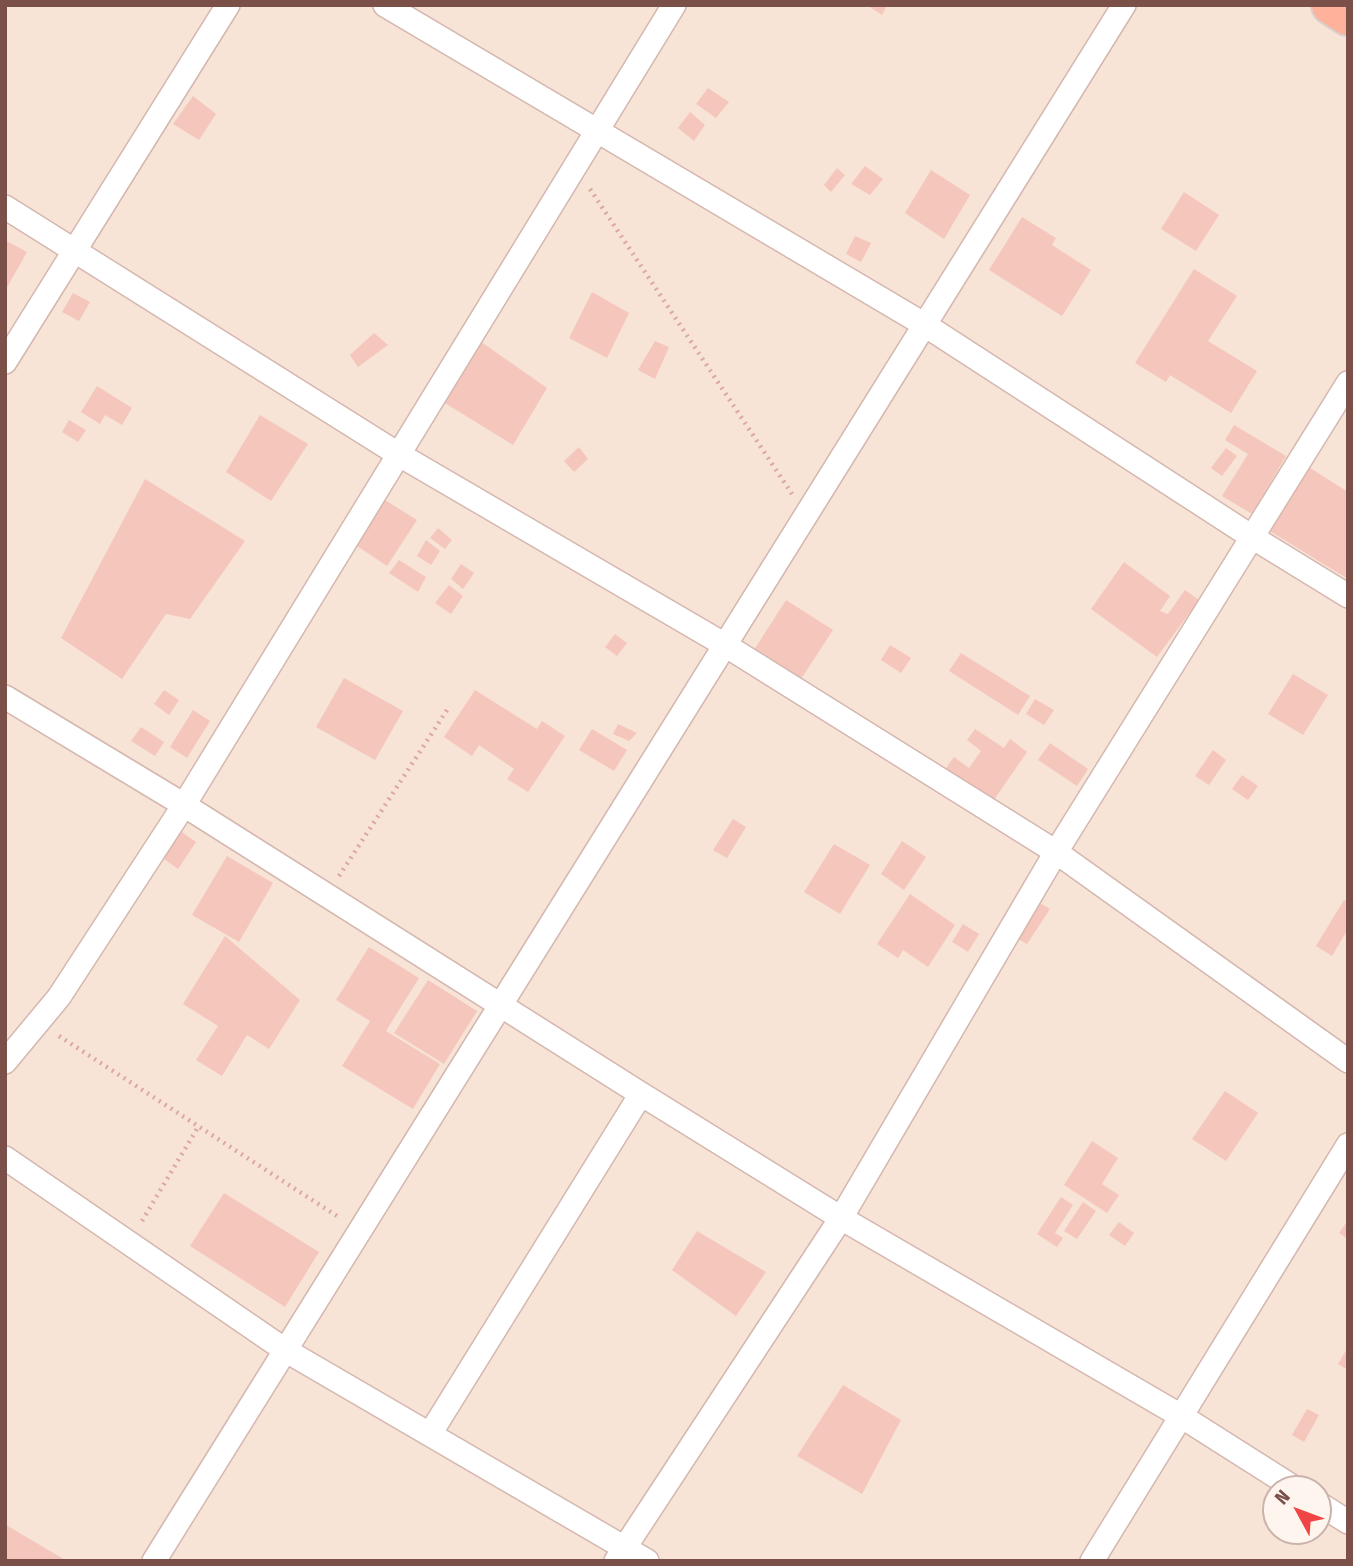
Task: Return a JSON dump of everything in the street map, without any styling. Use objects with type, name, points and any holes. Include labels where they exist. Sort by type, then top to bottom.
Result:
[{"type":"highway","points":[[1331,5],[1348,16]]},
{"type":"street","points":[[5,362],[228,5]]},
{"type":"street","points":[[385,5],[925,325],[1252,537],[1348,596]]},
{"type":"street","points":[[5,1062],[59,997],[184,805],[674,5]]},
{"type":"street","points":[[154,1561],[1124,5]]},
{"type":"street","points":[[5,207],[398,454],[725,645],[1056,852],[1348,1061]]},
{"type":"street","points":[[620,1554],[841,1218],[1056,852],[1348,383]]},
{"type":"street","points":[[5,697],[327,894],[640,1094],[841,1218],[1181,1416],[1274,1475]]},
{"type":"street","points":[[430,1434],[640,1094]]},
{"type":"street","points":[[1092,1561],[1348,1145]]},
{"type":"street","points":[[5,1158],[285,1350],[430,1434],[620,1554],[648,1561]]},
{"type":"street","points":[[1332,1512],[1348,1522]]},
{"type":"path","points":[[576,167],[806,515]]},
{"type":"path","points":[[327,894],[447,710]]},
{"type":"path","points":[[38,1023],[360,1231]]},
{"type":"path","points":[[128,1243],[198,1127]]},
{"type":"shaded area","points":[[5,5],[1348,5],[1348,1561],[5,1561]]},
{"type":"building","points":[[867,5],[887,5],[882,15]]},
{"type":"building","points":[[708,88],[729,102],[716,118],[696,104]]},
{"type":"building","points":[[193,96],[216,114],[199,140],[173,124]]},
{"type":"building","points":[[690,112],[705,125],[694,141],[678,128]]},
{"type":"building","points":[[865,166],[883,179],[870,195],[851,184]]},
{"type":"building","points":[[837,168],[845,175],[831,192],[824,185]]},
{"type":"building","points":[[931,170],[970,195],[944,239],[905,213]]},
{"type":"building","points":[[1184,192],[1219,215],[1196,251],[1161,229]]},
{"type":"building","points":[[1022,217],[1056,238],[1052,245],[1091,270],[1062,316],[989,270]]},
{"type":"building","points":[[855,236],[871,243],[861,262],[846,254]]},
{"type":"building","points":[[5,240],[27,252],[5,291]]},
{"type":"building","points":[[1194,269],[1237,296],[1208,341],[1257,371],[1231,413],[1170,375],[1166,382],[1135,363]]},
{"type":"building","points":[[592,292],[629,313],[607,358],[569,338]]},
{"type":"building","points":[[73,293],[90,302],[79,321],[62,312]]},
{"type":"building","points":[[374,333],[388,345],[358,367],[350,355]]},
{"type":"building","points":[[477,339],[547,388],[513,445],[440,400]]},
{"type":"building","points":[[655,341],[669,347],[655,379],[638,370]]},
{"type":"building","points":[[97,386],[132,408],[122,425],[105,415],[100,424],[81,412]]},
{"type":"building","points":[[260,415],[308,444],[271,501],[226,472]]},
{"type":"building","points":[[69,420],[86,430],[78,442],[62,432]]},
{"type":"building","points":[[1234,425],[1286,456],[1252,514],[1222,496],[1248,454],[1225,440]]},
{"type":"building","points":[[579,447],[588,459],[574,472],[564,461]]},
{"type":"building","points":[[1226,448],[1237,456],[1222,476],[1211,468]]},
{"type":"building","points":[[1307,466],[1348,492],[1348,579],[1268,530]]},
{"type":"building","points":[[145,479],[245,541],[190,619],[166,614],[122,679],[61,638]]},
{"type":"building","points":[[385,500],[417,520],[387,566],[354,544]]},
{"type":"building","points":[[438,528],[452,540],[445,549],[430,538]]},
{"type":"building","points":[[426,540],[440,551],[431,565],[417,556]]},
{"type":"building","points":[[399,560],[426,577],[418,592],[389,573]]},
{"type":"building","points":[[1124,562],[1170,596],[1160,611],[1168,614],[1185,590],[1199,600],[1157,657],[1091,609]]},
{"type":"building","points":[[461,564],[474,573],[463,589],[451,579]]},
{"type":"building","points":[[449,585],[463,596],[451,614],[435,603]]},
{"type":"building","points":[[786,600],[833,630],[799,682],[752,653]]},
{"type":"building","points":[[615,634],[627,643],[617,656],[605,647]]},
{"type":"building","points":[[890,645],[911,658],[901,673],[881,660]]},
{"type":"building","points":[[961,653],[1030,696],[1018,715],[949,671]]},
{"type":"building","points":[[1293,674],[1328,695],[1303,735],[1268,714]]},
{"type":"building","points":[[344,678],[403,711],[375,760],[316,727]]},
{"type":"building","points":[[164,690],[179,700],[169,715],[154,704]]},
{"type":"building","points":[[475,690],[537,729],[542,721],[565,736],[528,792],[507,779],[514,769],[479,745],[472,756],[444,737]]},
{"type":"building","points":[[1035,699],[1054,710],[1044,725],[1026,714]]},
{"type":"building","points":[[193,710],[210,721],[187,758],[170,747]]},
{"type":"building","points":[[618,724],[637,733],[629,741],[613,734]]},
{"type":"building","points":[[141,727],[164,742],[155,756],[131,741]]},
{"type":"building","points":[[592,729],[627,750],[614,771],[579,750]]},
{"type":"building","points":[[975,729],[1004,748],[1010,739],[1027,752],[991,804],[944,771],[954,757],[969,768],[981,751],[967,740]]},
{"type":"building","points":[[1050,743],[1088,769],[1077,786],[1038,760]]},
{"type":"building","points":[[1213,750],[1226,760],[1209,785],[1195,776]]},
{"type":"building","points":[[1242,775],[1258,786],[1248,800],[1232,789]]},
{"type":"building","points":[[733,819],[746,827],[727,858],[713,850]]},
{"type":"building","points":[[179,830],[196,842],[178,869],[160,856]]},
{"type":"building","points":[[902,841],[926,857],[904,890],[881,874]]},
{"type":"building","points":[[834,844],[870,865],[840,914],[804,892]]},
{"type":"building","points":[[227,856],[273,883],[239,942],[192,915]]},
{"type":"building","points":[[910,894],[955,925],[928,967],[903,950],[898,958],[877,944]]},
{"type":"building","points":[[1344,900],[1348,902],[1348,929],[1332,956],[1316,946]]},
{"type":"building","points":[[1040,903],[1050,909],[1027,944],[1018,939]]},
{"type":"building","points":[[963,924],[979,934],[968,952],[952,942]]},
{"type":"building","points":[[225,936],[300,1000],[269,1049],[247,1035],[222,1076],[196,1060],[218,1026],[183,1004]]},
{"type":"building","points":[[369,947],[419,978],[386,1031],[440,1064],[413,1109],[342,1066],[370,1021],[336,1000]]},
{"type":"building","points":[[428,980],[477,1011],[444,1064],[394,1033]]},
{"type":"building","points":[[1225,1091],[1258,1113],[1226,1161],[1192,1139]]},
{"type":"building","points":[[1092,1141],[1118,1158],[1102,1184],[1119,1195],[1107,1213],[1064,1185]]},
{"type":"building","points":[[224,1193],[319,1252],[285,1307],[190,1246]]},
{"type":"building","points":[[1061,1197],[1073,1205],[1055,1233],[1063,1238],[1057,1247],[1037,1234]]},
{"type":"building","points":[[1083,1202],[1096,1211],[1077,1239],[1064,1231]]},
{"type":"building","points":[[1348,1220],[1348,1239],[1339,1233]]},
{"type":"building","points":[[1119,1222],[1134,1233],[1125,1246],[1109,1235]]},
{"type":"building","points":[[697,1231],[766,1272],[736,1316],[672,1270]]},
{"type":"building","points":[[1348,1347],[1348,1370],[1338,1364]]},
{"type":"building","points":[[843,1385],[901,1420],[862,1494],[797,1456]]},
{"type":"building","points":[[1307,1409],[1319,1415],[1304,1442],[1292,1435]]},
{"type":"building","points":[[6,1525],[67,1561],[5,1561]]}]
